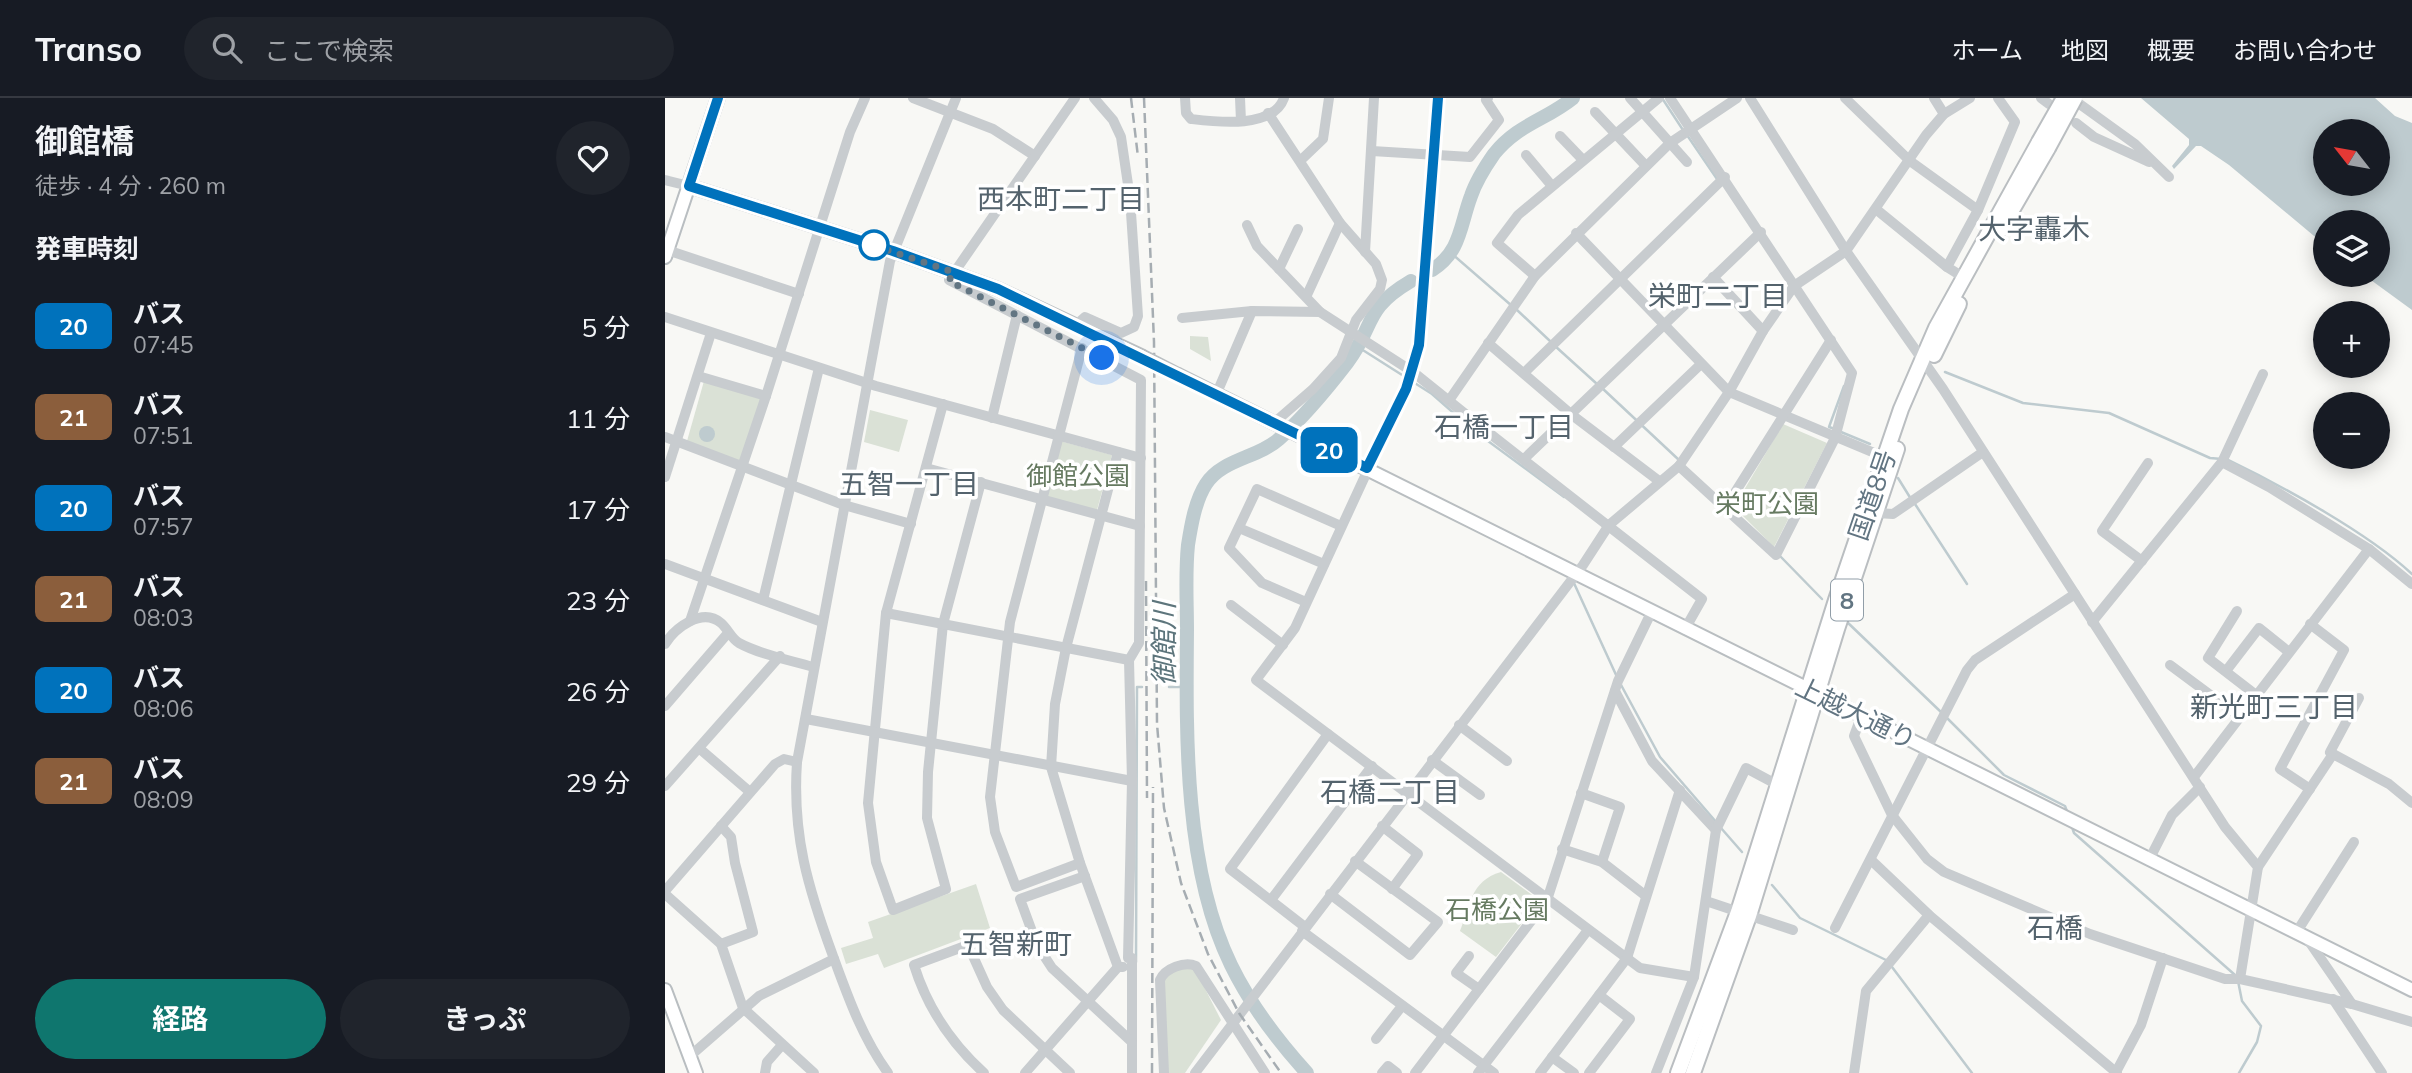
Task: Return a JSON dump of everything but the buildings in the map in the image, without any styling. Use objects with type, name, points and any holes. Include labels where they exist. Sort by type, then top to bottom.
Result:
[{"type":"highway","name":"国道8号","points":[[1693,1073],[1884,457],[1963,277],[2071,99]]},
{"type":"highway","name":"国道8号","points":[[1678,1073],[1744,914],[1778,785],[1877,513],[1925,365],[2044,145]]},
{"type":"main road","points":[[666,253],[717,98]]},
{"type":"main road","points":[[689,186],[953,272],[1076,325],[1277,424]]},
{"type":"main road","name":"上越大通り","points":[[1277,424],[1861,718],[2412,990]]},
{"type":"main road","points":[[665,990],[696,1073]]},
{"type":"street","points":[[690,621],[766,396],[850,132],[865,98]]},
{"type":"street","points":[[913,98],[993,129],[1035,156]]},
{"type":"street","points":[[888,1073],[857,1020],[812,898],[801,855],[795,792],[797,762],[893,251],[956,98]]},
{"type":"street","points":[[1075,98],[949,281],[1141,380],[1139,643],[1129,660],[1132,781],[1128,958],[1132,958],[1132,1073]]},
{"type":"street","points":[[1076,325],[1085,317],[1121,333],[1134,327],[1138,316],[1131,210],[1121,137],[1113,120],[1094,98]]},
{"type":"street","points":[[1185,98],[1186,113],[1191,119],[1241,121],[1268,113],[1281,105],[1284,98]]},
{"type":"street","points":[[1240,98],[1241,121]]},
{"type":"street","points":[[1301,160],[1323,139],[1329,98]]},
{"type":"street","points":[[1365,252],[1374,98]]},
{"type":"street","points":[[1438,98],[1423,313],[1413,372],[1295,628],[1256,680],[1640,968],[1694,977]]},
{"type":"street","points":[[1372,151],[1470,157],[1499,120],[1486,100],[1488,98]]},
{"type":"street","points":[[1630,98],[1686,162]]},
{"type":"street","points":[[1535,276],[1497,243],[1518,215],[1659,98]]},
{"type":"street","points":[[1670,98],[1725,177],[1852,373],[1835,438],[1776,555],[1679,466]]},
{"type":"street","points":[[1450,399],[1535,276],[1576,233],[1670,143],[1737,98]]},
{"type":"street","points":[[1749,98],[1846,251],[1983,452],[2225,827],[2258,867]]},
{"type":"street","points":[[1845,98],[1910,161],[1978,210]]},
{"type":"street","points":[[1934,98],[1944,114]]},
{"type":"street","points":[[1195,1073],[1575,573],[1609,524],[1679,466],[1729,392],[1763,331],[1794,286],[1846,251],[1926,135],[1944,114],[1970,98]]},
{"type":"street","points":[[1947,267],[1978,210],[2015,122],[1999,98]]},
{"type":"street","points":[[2071,99],[2135,145],[2169,177],[2152,163],[2094,137],[2075,123]]},
{"type":"street","points":[[1595,112],[1646,166]]},
{"type":"street","points":[[1268,113],[1340,223],[1376,264],[1382,280],[1380,289],[1353,331],[1341,358],[1277,424]]},
{"type":"street","points":[[1560,136],[1583,160]]},
{"type":"street","points":[[1526,155],[1552,186]]},
{"type":"street","points":[[1525,372],[1725,177]]},
{"type":"street","points":[[665,180],[689,186]]},
{"type":"street","points":[[1877,209],[1963,277]]},
{"type":"street","points":[[1307,295],[1340,223]]},
{"type":"street","points":[[1247,225],[1257,247],[1307,295],[1320,312],[1374,345],[1450,399],[1702,599],[1685,629]]},
{"type":"street","points":[[1279,268],[1297,229]]},
{"type":"street","points":[[1524,459],[1761,232]]},
{"type":"street","points":[[1576,233],[1729,392],[1884,457]]},
{"type":"street","points":[[666,253],[799,294]]},
{"type":"street","points":[[1713,277],[1763,331]]},
{"type":"street","points":[[1182,318],[1252,311],[1320,312]]},
{"type":"street","points":[[1216,395],[1252,311]]},
{"type":"street","points":[[992,418],[1017,315]]},
{"type":"street","points":[[665,317],[868,383],[1141,458]]},
{"type":"street","points":[[665,477],[711,333]]},
{"type":"street","points":[[1724,510],[1781,415],[1831,340]]},
{"type":"street","points":[[1488,343],[1572,415],[1659,481]]},
{"type":"street","points":[[1080,863],[1016,887],[992,816],[995,756],[1012,609],[1082,348]]},
{"type":"street","points":[[1614,447],[1701,364]]},
{"type":"street","points":[[762,600],[818,368]]},
{"type":"street","points":[[2092,622],[2222,462],[2263,374]]},
{"type":"street","points":[[698,376],[766,396]]},
{"type":"street","points":[[943,404],[886,613],[874,732],[868,803],[870,831],[876,862],[893,909],[946,889],[927,818],[932,743],[943,624],[981,482]]},
{"type":"street","points":[[665,437],[844,505],[911,524]]},
{"type":"street","points":[[1118,452],[1066,648],[1055,704],[1051,767],[1080,863],[1118,967]]},
{"type":"street","points":[[1877,513],[1893,514],[1983,452]]},
{"type":"street","points":[[2222,462],[2269,487],[2368,549],[2412,584]]},
{"type":"street","points":[[2142,561],[2102,531],[2148,463]]},
{"type":"street","points":[[926,468],[1140,526]]},
{"type":"street","points":[[1306,602],[1262,583],[1229,548],[1257,489],[1341,526]]},
{"type":"street","points":[[1239,528],[1324,564]]},
{"type":"street","points":[[2194,777],[2368,549]]},
{"type":"street","points":[[665,564],[822,622]]},
{"type":"street","points":[[1835,928],[1926,748],[1975,660],[2075,594]]},
{"type":"street","points":[[1231,606],[1283,645]]},
{"type":"street","points":[[2237,611],[2208,658],[2256,695]]},
{"type":"street","points":[[886,613],[1129,660]]},
{"type":"street","points":[[1415,1073],[1547,900],[1615,691],[1651,613]]},
{"type":"street","points":[[665,644],[674,632],[690,621],[715,620],[739,643],[813,667]]},
{"type":"street","points":[[2310,624],[2344,650],[2280,769],[2310,789]]},
{"type":"street","points":[[2226,671],[2259,628],[2289,652]]},
{"type":"street","points":[[665,706],[729,633]]},
{"type":"street","points":[[665,785],[700,749],[780,656]]},
{"type":"street","points":[[2170,665],[2240,717]]},
{"type":"street","points":[[1615,691],[1652,761],[1718,824]]},
{"type":"street","points":[[2359,698],[2330,752],[2389,784],[2411,801]]},
{"type":"street","points":[[1861,718],[1854,736],[1892,815],[1927,859],[1955,879],[2090,934],[2225,979],[2240,979],[2333,999],[2412,1022]]},
{"type":"street","points":[[806,719],[1132,781]]},
{"type":"street","points":[[1459,725],[1507,761]]},
{"type":"street","points":[[1328,734],[1230,869],[1402,1006],[1444,1035],[1481,1069],[1494,1073]]},
{"type":"street","points":[[700,749],[750,792]]},
{"type":"street","points":[[2240,979],[2258,867],[2333,754]]},
{"type":"street","points":[[797,762],[779,760],[665,892],[721,944],[743,1008],[814,1073]]},
{"type":"street","points":[[1432,760],[1480,795]]},
{"type":"street","points":[[1271,900],[1372,766]]},
{"type":"street","points":[[1656,1073],[1694,977],[1718,824],[1746,768],[1778,785]]},
{"type":"street","points":[[2149,860],[2172,815],[2200,787]]},
{"type":"street","points":[[1541,1073],[1627,958],[1680,790]]},
{"type":"street","points":[[1581,793],[1620,807],[1602,862]]},
{"type":"street","points":[[721,826],[731,837],[734,863],[753,932],[721,944]]},
{"type":"street","points":[[1381,826],[1418,854],[1392,889]]},
{"type":"street","points":[[2352,1004],[2302,936],[2354,842]]},
{"type":"street","points":[[1562,849],[1602,862],[1646,895]]},
{"type":"street","points":[[1871,860],[1929,915],[2116,1072],[2141,1025],[2163,958]]},
{"type":"street","points":[[1330,894],[1410,955],[1438,922],[1355,861]]},
{"type":"street","points":[[1085,876],[1020,899],[1037,946],[1045,958],[1065,982],[1090,1001],[1132,1042]]},
{"type":"street","points":[[1706,901],[1793,930]]},
{"type":"street","points":[[1854,1073],[1866,991],[1929,915]]},
{"type":"street","points":[[1481,1069],[1588,930]]},
{"type":"street","points":[[984,1073],[964,1053],[936,1016],[914,965],[968,945],[995,1000],[1070,1073]]},
{"type":"street","points":[[1469,956],[1456,973],[1479,989]]},
{"type":"street","points":[[690,1056],[743,1008],[788,979],[834,959]]},
{"type":"street","points":[[1164,1073],[1160,980],[1165,971],[1188,963],[1196,966],[1265,1073]]},
{"type":"street","points":[[1025,1073],[1118,967],[1132,966]]},
{"type":"street","points":[[1590,1073],[1630,1019],[1599,995]]},
{"type":"street","points":[[2333,999],[2382,1073]]},
{"type":"street","points":[[1376,1039],[1402,1006]]},
{"type":"street","points":[[765,1073],[767,1062],[782,1045]]},
{"type":"street","points":[[1552,1057],[1574,1073]]},
{"type":"street","points":[[1382,1073],[1388,1066],[1397,1073]]},
{"type":"green space","points":[[1190,336],[1208,337],[1211,361],[1190,349]]},
{"type":"green space","points":[[704,381],[762,399],[742,462],[687,441]]},
{"type":"green space","points":[[870,410],[908,420],[899,452],[864,442]]},
{"type":"green space","name":"栄町公園","points":[[1783,424],[1827,443],[1774,547],[1734,507]]},
{"type":"green space","name":"御館公園","points":[[1060,441],[1112,455],[1097,510],[1044,496]]},
{"type":"green space","name":"石橋公園","points":[[1501,872],[1535,897],[1536,905],[1496,957],[1460,931],[1477,888],[1491,876]]},
{"type":"green space","points":[[976,884],[990,928],[884,968],[878,954],[846,964],[841,948],[873,938],[868,922]]},
{"type":"green space","points":[[1186,967],[1195,969],[1221,1020],[1185,1073],[1165,1073],[1163,981],[1166,975]]},
{"type":"shaded area","points":[[2141,98],[2375,98],[2395,116],[2412,123],[2412,310],[2380,287],[2390,287],[2390,210],[2313,210],[2313,235],[2229,165],[2201,146],[2196,146],[2174,169],[2172,166],[2189,145],[2189,139]]},
{"type":"shaded area","points":[[707,426],[713,428],[713,440],[707,442],[701,440],[699,434],[701,428]]},
{"type":"waterway","name":"御館川","points":[[1432,270],[1442,263],[1454,246],[1473,190],[1494,154],[1522,129],[1573,98]]},
{"type":"waterway","points":[[1662,98],[1683,130]]},
{"type":"waterway","points":[[1687,135],[1717,179]]},
{"type":"waterway","points":[[1451,253],[1512,306]]},
{"type":"waterway","name":"御館川","points":[[1307,1073],[1265,1022],[1239,980],[1216,927],[1204,887],[1196,845],[1188,757],[1188,545],[1194,514],[1206,484],[1221,469],[1261,451],[1288,431],[1347,363],[1384,301],[1411,281]]},
{"type":"waterway","points":[[1517,310],[1550,341]]},
{"type":"waterway","points":[[1555,346],[1597,384]]},
{"type":"waterway","points":[[1358,347],[1432,394],[1473,430],[1564,497]]},
{"type":"waterway","points":[[1945,372],[2023,403],[2109,413],[2210,458],[2222,459]]},
{"type":"waterway","points":[[1835,429],[1829,427],[1844,386]]},
{"type":"waterway","points":[[1602,388],[1679,460]]},
{"type":"waterway","points":[[1841,432],[1870,444]]},
{"type":"waterway","points":[[2228,460],[2274,483],[2349,527],[2412,574]]},
{"type":"waterway","points":[[1898,478],[1911,499]]},
{"type":"waterway","points":[[1915,504],[1967,584]]},
{"type":"waterway","points":[[1780,556],[1822,599]]},
{"type":"waterway","points":[[1573,581],[1617,677]]},
{"type":"waterway","points":[[1846,621],[1942,713]]},
{"type":"waterway","points":[[1620,683],[1660,757],[1717,823]]},
{"type":"waterway","points":[[1136,962],[1137,687],[1142,687]]},
{"type":"waterway","points":[[1169,687],[1185,687]]},
{"type":"waterway","points":[[1947,718],[2004,775],[2065,806],[2068,814]]},
{"type":"waterway","points":[[2072,827],[2074,833],[2235,975]]},
{"type":"waterway","points":[[1721,828],[1742,852]]},
{"type":"waterway","points":[[1772,885],[1800,918],[1888,961]]},
{"type":"waterway","points":[[1892,967],[1972,1073]]},
{"type":"waterway","points":[[2238,981],[2242,1001],[2261,1026],[2257,1042],[2239,1073]]},
{"type":"railway","points":[[1131,98],[1138,157]]},
{"type":"railway","points":[[1144,98],[1154,342],[1157,724],[1164,808],[1181,883],[1208,954],[1239,1013],[1281,1073]]},
{"type":"railway","points":[[1146,581],[1147,798]]},
{"type":"railway","points":[[1152,1073],[1153,787]]},
{"type":"bus line","name":"20","points":[[718,98],[689,186],[893,251],[998,289],[1141,356],[1367,468],[1406,389],[1419,345],[1438,98]]},
{"type":"district","name":"西本町二丁目","points":[[1061,198]]},
{"type":"district","name":"大字轟木","points":[[2034,228]]},
{"type":"district","name":"栄町二丁目","points":[[1718,295]]},
{"type":"district","name":"石橋一丁目","points":[[1504,426]]},
{"type":"district","name":"五智一丁目","points":[[909,483]]},
{"type":"district","name":"新光町三丁目","points":[[2274,706]]},
{"type":"district","name":"石橋二丁目","points":[[1390,791]]},
{"type":"district","name":"石橋","points":[[2055,927]]},
{"type":"district","name":"五智新町","points":[[1016,943]]},
{"type":"route","points":[[874,245],[863,242],[953,272],[949,281],[1102,358]]}]
